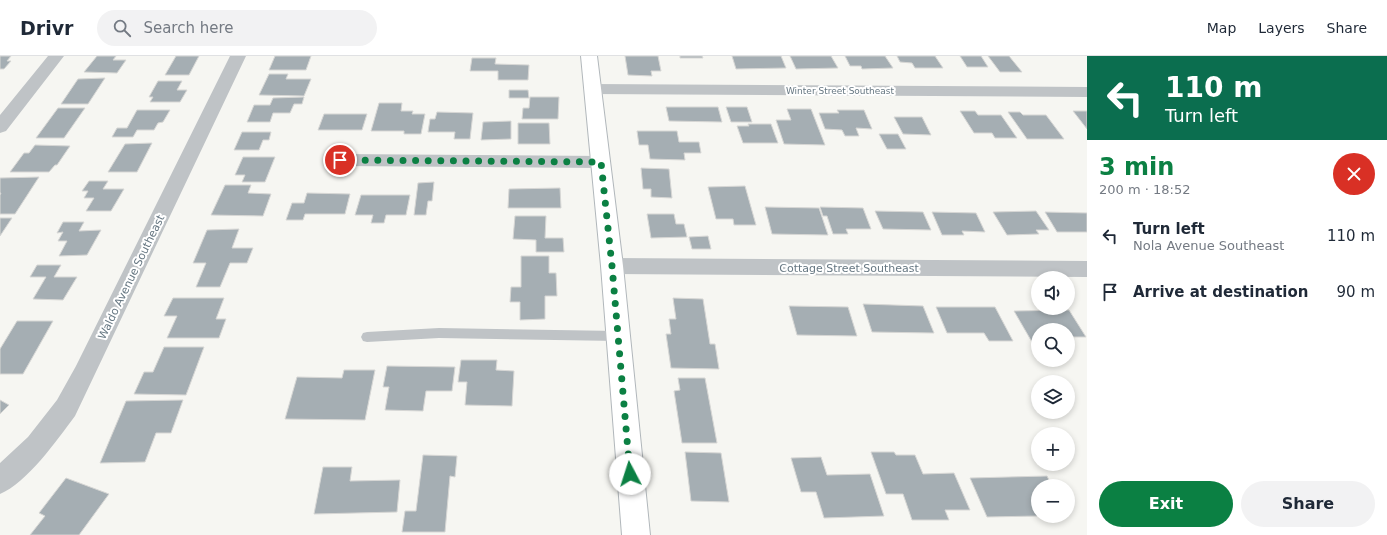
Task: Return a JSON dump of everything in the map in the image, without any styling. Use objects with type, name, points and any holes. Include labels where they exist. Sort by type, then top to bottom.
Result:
[{"type":"main road","points":[[589,56],[612,266],[636,535]]},
{"type":"street","points":[[0,126],[56,56]]},
{"type":"street","name":"Waldo Avenue Southeast","points":[[0,481],[37,446],[66,408],[84,374],[238,56]]},
{"type":"street","name":"Winter Street Southeast","points":[[592,89],[1087,92]]},
{"type":"street","points":[[340,160],[601,162]]},
{"type":"street","name":"Cottage Street Southeast","points":[[612,266],[1087,269]]},
{"type":"lane","points":[[367,337],[439,333],[618,336]]},
{"type":"building","points":[[0,56],[11,56],[7,61],[11,61],[4,69],[0,69]]},
{"type":"building","points":[[97,56],[116,56],[113,60],[126,60],[117,73],[84,72]]},
{"type":"building","points":[[176,56],[199,56],[189,75],[165,75]]},
{"type":"building","points":[[275,56],[311,56],[306,70],[269,70]]},
{"type":"building","points":[[625,56],[658,56],[661,71],[651,71],[652,76],[628,75]]},
{"type":"building","points":[[680,56],[702,56],[703,58],[680,58]]},
{"type":"building","points":[[732,56],[781,56],[786,68],[736,69]]},
{"type":"building","points":[[790,56],[831,56],[838,68],[796,69]]},
{"type":"building","points":[[845,56],[885,56],[893,68],[862,69],[861,66],[850,66]]},
{"type":"building","points":[[897,56],[935,56],[943,68],[915,68],[912,63],[900,62]]},
{"type":"building","points":[[960,56],[981,56],[988,67],[967,67]]},
{"type":"building","points":[[988,56],[1009,56],[1022,72],[1000,72]]},
{"type":"building","points":[[472,58],[496,58],[495,64],[529,65],[528,80],[498,80],[498,71],[470,71]]},
{"type":"building","points":[[269,74],[288,74],[286,79],[311,79],[304,96],[259,95]]},
{"type":"building","points":[[105,78],[88,104],[61,104],[78,79]]},
{"type":"building","points":[[158,81],[182,81],[177,90],[187,90],[180,102],[150,102],[153,97],[149,97]]},
{"type":"building","points":[[509,90],[528,90],[529,98],[509,98]]},
{"type":"building","points":[[304,97],[302,104],[294,104],[290,113],[273,113],[270,122],[247,122],[254,105],[270,105],[273,98]]},
{"type":"building","points":[[530,97],[559,97],[558,119],[522,119],[523,108],[529,108]]},
{"type":"building","points":[[379,103],[402,103],[401,111],[413,111],[412,114],[425,114],[421,134],[404,134],[404,131],[371,131]]},
{"type":"building","points":[[666,107],[718,107],[722,122],[669,121]]},
{"type":"building","points":[[726,107],[747,107],[752,122],[731,122]]},
{"type":"building","points":[[58,108],[85,108],[64,138],[36,138]]},
{"type":"building","points":[[787,109],[811,109],[825,145],[784,144],[776,120],[791,120]]},
{"type":"building","points":[[137,110],[170,110],[163,122],[158,123],[154,130],[137,130],[133,137],[112,137],[117,128],[127,128]]},
{"type":"building","points":[[837,110],[864,110],[872,129],[856,128],[859,136],[845,136],[842,130],[825,129],[819,113],[839,113]]},
{"type":"building","points":[[960,111],[975,111],[978,115],[1001,115],[1017,138],[995,138],[992,133],[974,133]]},
{"type":"building","points":[[1073,111],[1087,111],[1087,129]]},
{"type":"building","points":[[437,112],[473,113],[470,139],[454,139],[455,132],[428,132],[430,119],[435,119]]},
{"type":"building","points":[[1008,112],[1020,112],[1023,115],[1046,115],[1064,139],[1027,139]]},
{"type":"building","points":[[324,114],[367,114],[362,130],[318,130]]},
{"type":"building","points":[[894,117],[922,117],[931,135],[903,134]]},
{"type":"building","points":[[511,121],[511,139],[481,140],[483,122]]},
{"type":"building","points":[[518,123],[549,123],[550,144],[518,144]]},
{"type":"building","points":[[748,124],[771,124],[778,143],[743,143],[737,126],[749,126]]},
{"type":"building","points":[[637,131],[677,131],[679,142],[699,142],[701,153],[684,153],[685,160],[650,159],[648,145],[639,145]]},
{"type":"building","points":[[242,132],[271,132],[269,140],[263,140],[259,150],[234,150]]},
{"type":"building","points":[[879,134],[898,134],[906,149],[887,149]]},
{"type":"building","points":[[152,143],[137,172],[108,172],[125,144]]},
{"type":"building","points":[[35,145],[70,146],[57,165],[55,165],[49,172],[10,172],[24,153],[29,153]]},
{"type":"building","points":[[243,157],[275,157],[265,182],[242,182],[245,175],[235,175]]},
{"type":"building","points":[[641,168],[669,169],[672,198],[651,197],[651,189],[643,189]]},
{"type":"building","points":[[39,177],[15,214],[0,214],[0,178]]},
{"type":"building","points":[[89,181],[108,181],[103,189],[124,189],[111,211],[86,211],[94,198],[84,198],[88,191],[82,191]]},
{"type":"building","points":[[434,182],[432,201],[428,201],[426,215],[414,215],[418,183]]},
{"type":"building","points":[[225,185],[251,185],[248,193],[271,194],[263,216],[211,215]]},
{"type":"building","points":[[745,186],[756,225],[734,225],[733,219],[716,219],[708,187]]},
{"type":"building","points":[[560,188],[561,208],[508,208],[509,189]]},
{"type":"building","points":[[307,193],[350,194],[345,214],[305,214],[303,220],[286,220],[292,203],[304,203]]},
{"type":"building","points":[[361,195],[410,195],[406,215],[386,215],[384,223],[371,223],[373,215],[355,215]]},
{"type":"building","points":[[765,207],[819,208],[828,235],[772,234]]},
{"type":"building","points":[[820,207],[863,208],[871,229],[846,229],[848,234],[833,234],[827,216],[823,216]]},
{"type":"building","points":[[875,211],[923,212],[931,230],[883,229]]},
{"type":"building","points":[[1036,211],[1049,230],[1036,230],[1039,234],[1007,235],[993,212]]},
{"type":"building","points":[[932,212],[976,213],[985,232],[962,231],[964,235],[942,235]]},
{"type":"building","points":[[1045,212],[1087,213],[1087,232],[1057,232]]},
{"type":"building","points":[[647,214],[674,214],[676,224],[684,224],[687,237],[651,238]]},
{"type":"building","points":[[515,216],[546,216],[545,238],[563,238],[564,252],[536,252],[536,240],[513,239]]},
{"type":"building","points":[[0,218],[12,218],[0,236]]},
{"type":"building","points":[[63,222],[84,222],[79,231],[101,230],[87,255],[59,256],[67,241],[58,241],[63,232],[57,233]]},
{"type":"building","points":[[239,229],[232,248],[253,248],[247,263],[230,263],[220,287],[196,287],[206,263],[193,263],[207,230]]},
{"type":"building","points":[[708,236],[711,249],[692,249],[689,237]]},
{"type":"building","points":[[521,256],[549,256],[549,273],[556,273],[557,296],[545,296],[545,319],[520,320],[520,302],[510,302],[511,287],[521,287]]},
{"type":"building","points":[[37,265],[61,265],[54,277],[77,277],[63,300],[33,299],[46,277],[30,277]]},
{"type":"building","points":[[173,298],[224,298],[216,319],[226,319],[219,338],[167,338],[177,316],[164,316]]},
{"type":"building","points":[[673,298],[703,299],[710,344],[715,344],[719,369],[671,368],[666,334],[671,334],[669,319],[676,319]]},
{"type":"building","points":[[863,304],[923,306],[934,333],[872,332]]},
{"type":"building","points":[[789,306],[848,307],[857,336],[797,335]]},
{"type":"building","points":[[936,307],[995,307],[1013,341],[989,341],[984,333],[947,333]]},
{"type":"building","points":[[1014,311],[1031,311],[1031,315],[1072,315],[1086,337],[1075,337],[1075,323],[1031,323],[1031,340]]},
{"type":"building","points":[[17,321],[53,321],[23,374],[0,374],[0,349]]},
{"type":"building","points":[[164,347],[204,347],[186,395],[134,394],[144,372],[153,372]]},
{"type":"building","points":[[461,360],[497,360],[496,370],[514,371],[512,406],[465,405],[467,382],[458,382]]},
{"type":"building","points":[[387,366],[455,367],[452,391],[426,391],[423,411],[385,410],[389,387],[383,387]]},
{"type":"building","points":[[344,370],[375,370],[365,420],[285,419],[297,377],[342,378]]},
{"type":"building","points":[[678,378],[705,378],[717,443],[682,443],[674,391],[680,390]]},
{"type":"building","points":[[0,400],[9,405],[0,414]]},
{"type":"building","points":[[183,400],[171,433],[156,433],[145,462],[100,463],[126,401]]},
{"type":"building","points":[[685,452],[721,453],[729,502],[691,501]]},
{"type":"building","points":[[871,452],[894,452],[896,455],[915,455],[923,474],[954,473],[970,510],[945,510],[949,520],[912,520],[903,494],[886,494]]},
{"type":"building","points":[[423,455],[457,456],[455,477],[450,476],[445,532],[402,532],[405,511],[416,511]]},
{"type":"building","points":[[821,457],[827,475],[870,474],[884,516],[824,518],[816,492],[801,492],[791,458]]},
{"type":"building","points":[[323,467],[352,467],[350,481],[400,480],[397,512],[314,514]]},
{"type":"building","points":[[1047,476],[1048,479],[1031,479],[1031,516],[987,517],[970,478]]},
{"type":"building","points":[[66,478],[109,494],[79,535],[30,535],[45,516],[39,513]]},
{"type":"route","points":[[340,160],[601,162],[612,266],[630,474]]}]
